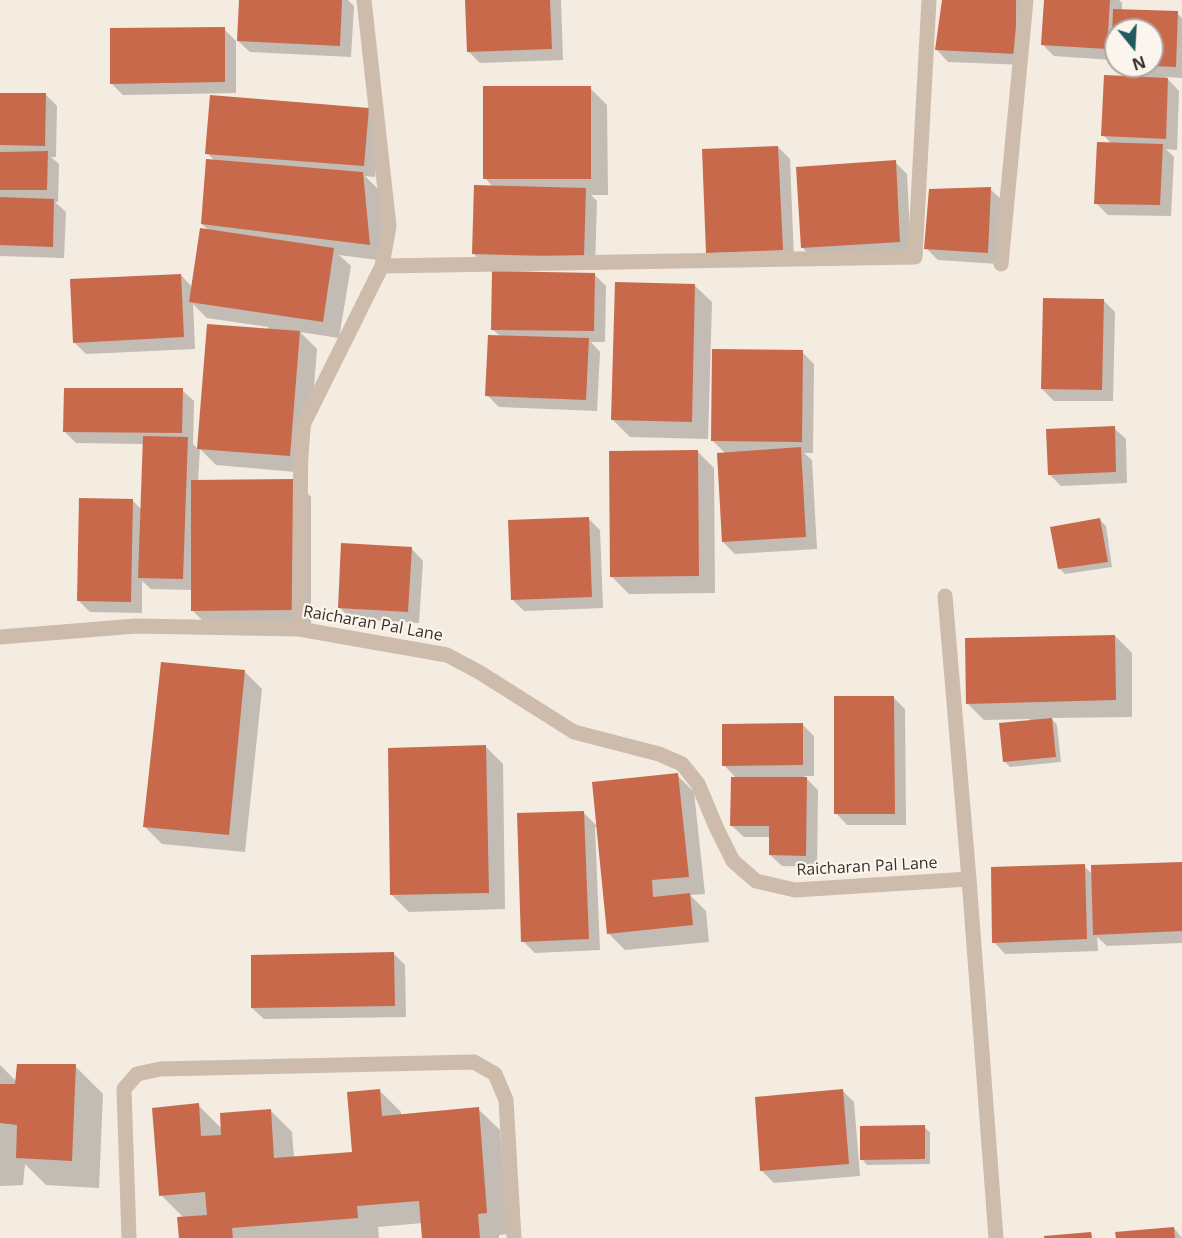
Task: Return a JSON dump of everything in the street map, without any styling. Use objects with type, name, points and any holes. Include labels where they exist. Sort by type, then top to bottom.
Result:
[{"type":"street","points":[[299,629],[301,429],[382,266],[390,226],[364,0]]},
{"type":"street","points":[[382,266],[915,257],[929,0]]},
{"type":"street","points":[[1001,264],[1026,0]]},
{"type":"street","points":[[945,596],[996,1238]]},
{"type":"street","name":"Raicharan Pal Lane","points":[[0,637],[136,626],[299,629],[447,655],[479,672],[574,732],[659,754],[682,764],[698,784],[733,861],[756,881],[795,890],[969,879]]},
{"type":"street","points":[[129,1238],[124,1089],[137,1074],[160,1069],[474,1062],[495,1074],[506,1100],[514,1238]]},
{"type":"building","points":[[239,0],[342,0],[340,46],[237,41]]},
{"type":"building","points":[[465,0],[550,0],[552,49],[467,52]]},
{"type":"building","points":[[942,0],[1016,0],[1016,54],[935,50]]},
{"type":"building","points":[[1044,0],[1110,0],[1109,18],[1104,18],[1104,49],[1041,45]]},
{"type":"building","points":[[1113,9],[1178,11],[1176,67],[1164,66],[1164,18],[1113,18]]},
{"type":"building","points":[[225,27],[225,82],[110,84],[110,28]]},
{"type":"building","points":[[1104,75],[1104,78],[1168,78],[1166,139],[1101,136]]},
{"type":"building","points":[[483,86],[591,86],[591,179],[483,179]]},
{"type":"building","points":[[0,93],[46,93],[45,146],[0,145]]},
{"type":"building","points":[[210,95],[369,108],[364,166],[205,154]]},
{"type":"building","points":[[1097,142],[1163,144],[1160,205],[1094,204]]},
{"type":"building","points":[[778,146],[783,250],[706,253],[702,149]]},
{"type":"building","points":[[48,151],[47,190],[0,190],[0,152]]},
{"type":"building","points":[[206,159],[363,172],[370,245],[201,224]]},
{"type":"building","points":[[896,160],[900,242],[801,248],[796,167]]},
{"type":"building","points":[[474,185],[586,188],[584,257],[472,254]]},
{"type":"building","points":[[991,187],[988,253],[924,249],[929,189]]},
{"type":"building","points":[[0,197],[54,199],[53,247],[0,245]]},
{"type":"building","points":[[200,228],[334,248],[323,322],[189,302]]},
{"type":"building","points":[[492,271],[595,273],[594,331],[491,330]]},
{"type":"building","points":[[181,274],[184,337],[73,343],[70,279]]},
{"type":"building","points":[[615,282],[695,284],[692,422],[611,420]]},
{"type":"building","points":[[1043,298],[1104,299],[1102,390],[1041,389]]},
{"type":"building","points":[[207,324],[300,331],[290,456],[197,449]]},
{"type":"building","points":[[488,335],[589,338],[586,400],[485,396]]},
{"type":"building","points":[[712,349],[803,350],[802,442],[711,441]]},
{"type":"building","points":[[64,388],[183,388],[182,433],[63,432]]},
{"type":"building","points":[[1115,426],[1116,472],[1048,475],[1046,429]]},
{"type":"building","points":[[143,436],[188,437],[183,579],[138,578]]},
{"type":"building","points":[[801,447],[806,537],[722,542],[717,453]]},
{"type":"building","points":[[698,450],[699,576],[610,577],[609,451]]},
{"type":"building","points":[[294,479],[295,610],[191,611],[191,480]]},
{"type":"building","points":[[79,498],[133,499],[131,602],[77,601]]},
{"type":"building","points":[[589,517],[592,597],[511,600],[508,520]]},
{"type":"building","points":[[1100,518],[1108,562],[1058,569],[1050,527]]},
{"type":"building","points":[[341,543],[412,547],[408,612],[338,608]]},
{"type":"building","points":[[1115,635],[1116,700],[966,704],[965,638]]},
{"type":"building","points":[[161,662],[245,670],[229,835],[143,827]]},
{"type":"building","points":[[834,696],[894,696],[895,814],[834,814]]},
{"type":"building","points":[[1052,718],[1056,757],[1003,762],[999,723]]},
{"type":"building","points":[[803,723],[803,765],[722,766],[722,724]]},
{"type":"building","points":[[486,745],[489,893],[390,895],[388,748]]},
{"type":"building","points":[[678,773],[689,877],[652,880],[653,897],[690,893],[693,925],[607,934],[592,782]]},
{"type":"building","points":[[731,777],[807,777],[806,856],[769,855],[769,826],[730,826]]},
{"type":"building","points":[[584,811],[589,939],[521,942],[517,813]]},
{"type":"building","points":[[1182,862],[1182,931],[1093,935],[1091,865]]},
{"type":"building","points":[[1085,864],[1087,939],[992,943],[991,867]]},
{"type":"building","points":[[394,952],[395,1006],[251,1008],[251,955]]},
{"type":"building","points":[[17,1064],[76,1064],[72,1161],[16,1158],[17,1125],[0,1123],[0,1084],[15,1084]]},
{"type":"building","points":[[380,1089],[382,1116],[479,1107],[487,1213],[478,1214],[480,1238],[422,1238],[419,1201],[357,1206],[358,1218],[232,1228],[233,1238],[179,1238],[177,1217],[207,1215],[205,1192],[159,1196],[152,1108],[199,1103],[201,1136],[221,1135],[220,1113],[271,1109],[274,1158],[352,1152],[347,1092]]},
{"type":"building","points":[[843,1089],[849,1164],[760,1171],[755,1097]]},
{"type":"building","points":[[925,1125],[925,1159],[860,1160],[860,1126]]},
{"type":"building","points":[[1174,1227],[1175,1238],[1116,1238],[1115,1232]]},
{"type":"building","points":[[1091,1232],[1092,1238],[1044,1238],[1044,1236]]}]
